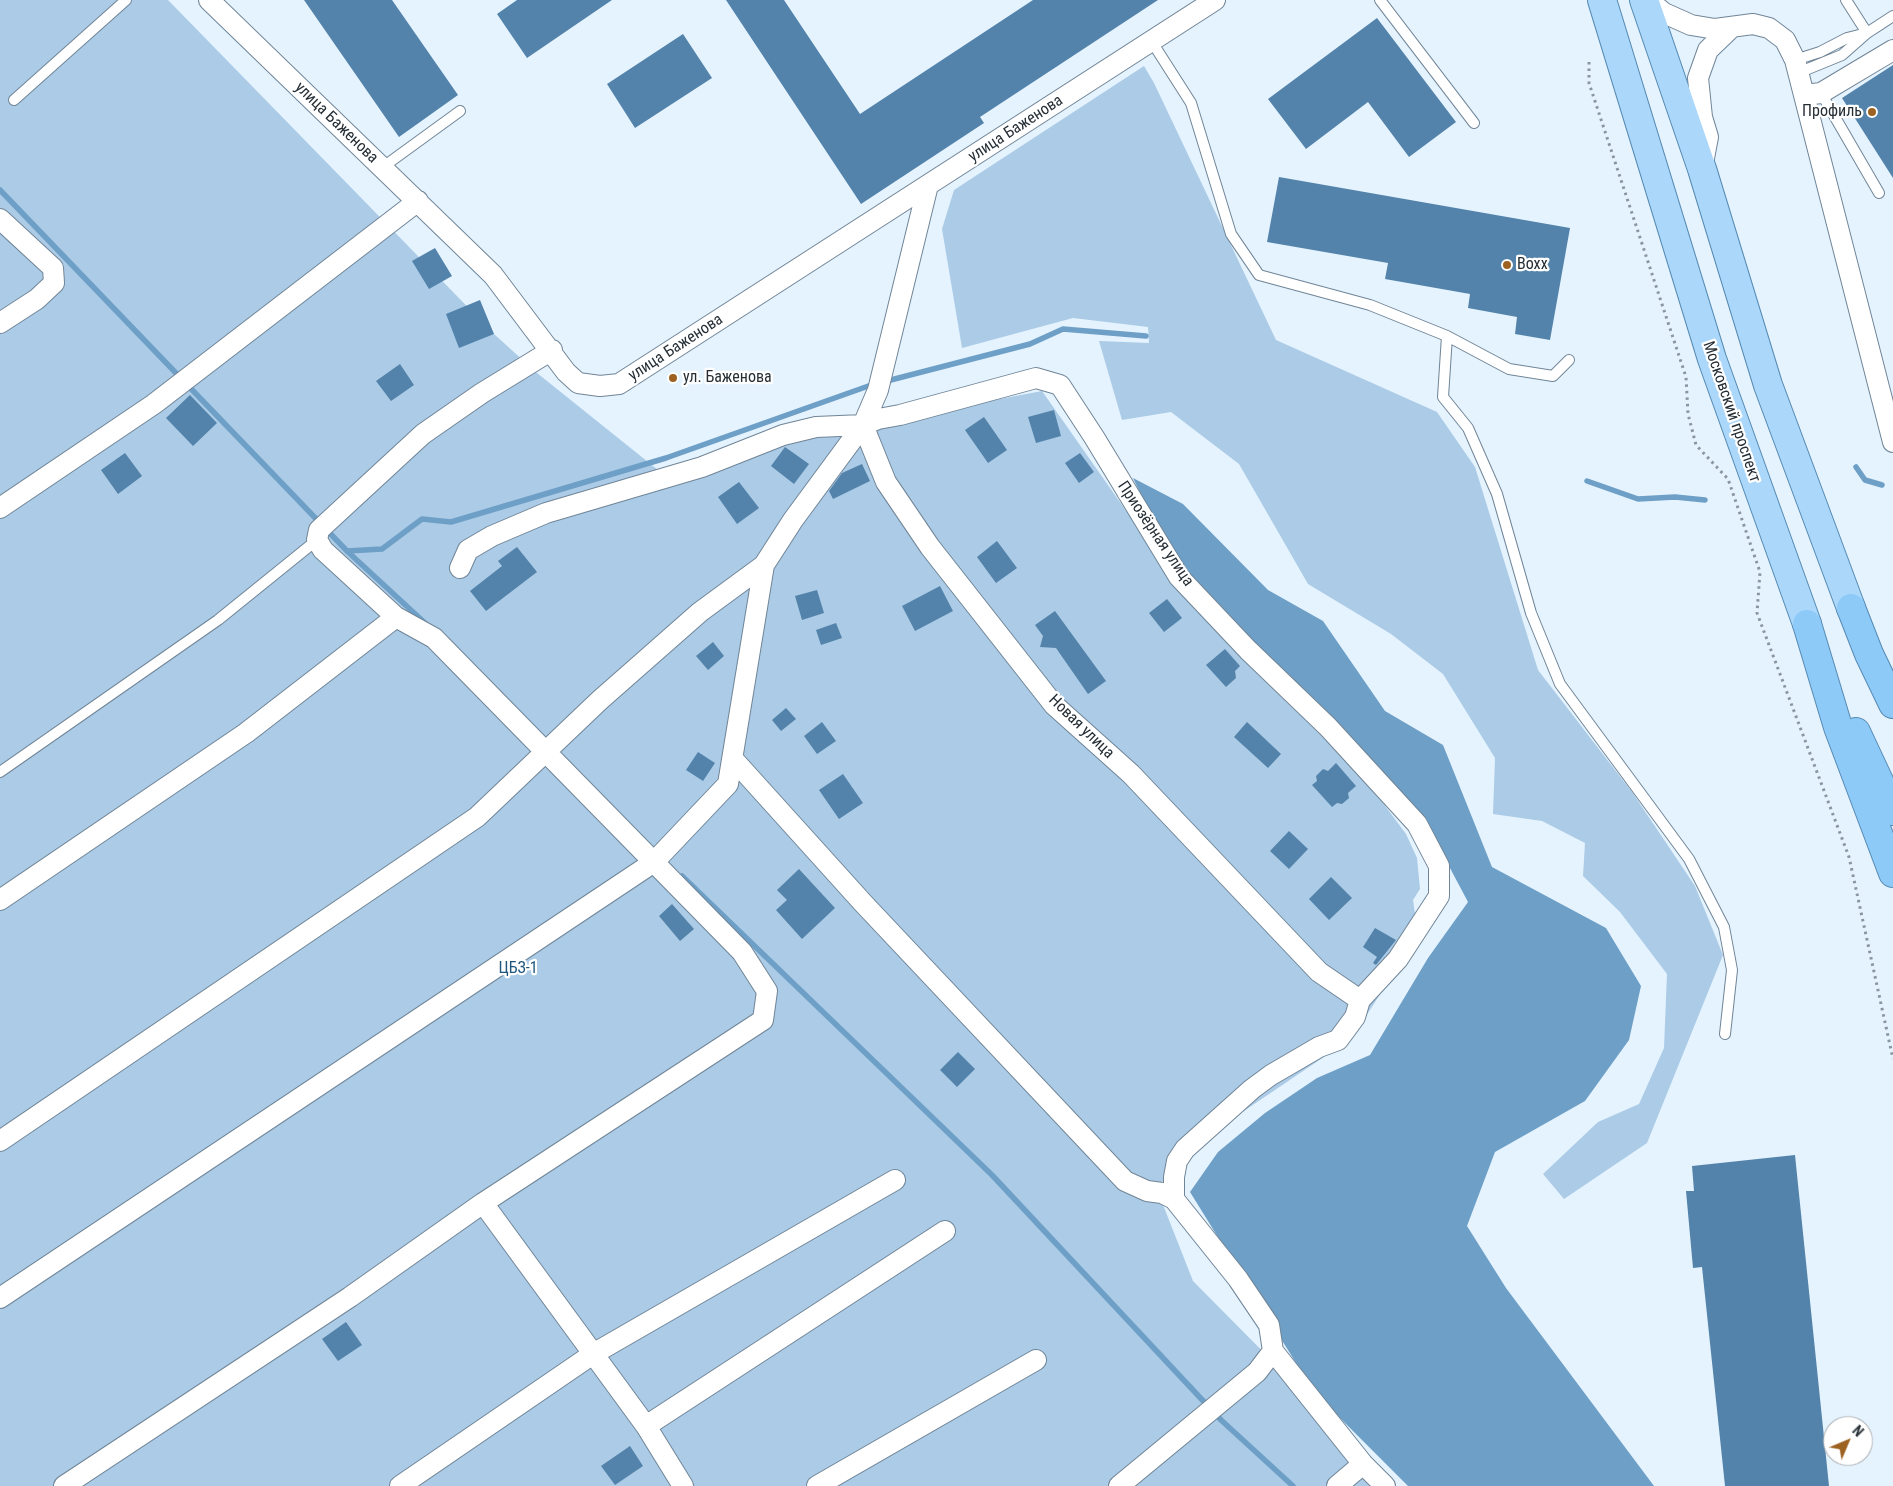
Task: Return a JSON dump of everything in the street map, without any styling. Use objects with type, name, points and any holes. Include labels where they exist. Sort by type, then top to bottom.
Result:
[{"type":"highway","points":[[1851,608],[1869,654],[1893,704]]},
{"type":"highway","name":"Московский проспект","points":[[1806,624],[1893,811]]},
{"type":"highway","points":[[1806,624],[1838,728],[1893,873]]},
{"type":"main road","name":"Московский проспект","points":[[1602,0],[1712,359],[1806,624]]},
{"type":"main road","points":[[1644,0],[1702,170],[1768,385],[1851,608]]},
{"type":"main road","points":[[1869,654],[1893,680]]},
{"type":"street","name":"улица Баженова","points":[[209,0],[493,275],[552,350],[566,372],[578,383],[600,386],[619,384],[1215,0]]},
{"type":"street","points":[[1648,0],[1664,13],[1691,25],[1715,29],[1753,24],[1770,28],[1786,40],[1796,66],[1812,94],[1893,442]]},
{"type":"street","points":[[1702,170],[1708,137],[1702,117],[1698,78],[1708,50],[1732,27]]},
{"type":"street","points":[[1812,94],[1893,50]]},
{"type":"street","points":[[0,1141],[477,817],[546,754],[600,700],[700,612],[764,565],[793,520],[863,425],[878,390],[928,185]]},
{"type":"street","points":[[0,508],[154,404],[418,201]]},
{"type":"street","points":[[0,220],[53,268],[54,283],[37,299],[0,323]]},
{"type":"street","points":[[64,1486],[350,1297],[484,1203],[763,1020],[767,991],[742,952],[434,638],[396,617],[323,550],[317,540],[319,530],[423,434],[482,393],[552,350]]},
{"type":"street","name":"Приозёрная улица","points":[[460,568],[468,550],[492,536],[546,513],[702,467],[783,435],[816,427],[863,425],[878,419],[900,415],[1036,378],[1060,385],[1094,436],[1179,577],[1248,650],[1328,727],[1417,824],[1439,866],[1439,896],[1398,959],[1360,1000]]},
{"type":"street","name":"Новая улица","points":[[863,425],[886,482],[925,539],[1054,705],[1131,774],[1319,972],[1360,1000]]},
{"type":"street","points":[[0,1298],[654,862],[728,784],[764,565]]},
{"type":"street","points":[[0,900],[246,733],[396,617]]},
{"type":"street","points":[[733,759],[863,903],[1125,1181],[1174,1199],[1238,1279],[1270,1325],[1273,1352],[1363,1464],[1384,1486]]},
{"type":"street","points":[[1174,1199],[1174,1177],[1177,1161],[1184,1149],[1252,1089],[1271,1075],[1319,1047],[1338,1040],[1355,1017],[1360,1000]]},
{"type":"street","points":[[400,1486],[593,1354],[895,1180]]},
{"type":"street","points":[[484,1203],[646,1426],[683,1486]]},
{"type":"street","points":[[646,1426],[945,1231]]},
{"type":"street","points":[[1119,1486],[1257,1372],[1273,1352]]},
{"type":"street","points":[[817,1486],[1036,1360]]},
{"type":"street","points":[[1336,1486],[1363,1464]]},
{"type":"lane","points":[[14,100],[126,0]]},
{"type":"lane","points":[[1380,0],[1474,123]]},
{"type":"lane","points":[[1846,0],[1867,33]]},
{"type":"lane","points":[[1796,66],[1847,38],[1867,33],[1893,16]]},
{"type":"lane","points":[[1152,42],[1190,103],[1231,234],[1259,275],[1370,305],[1448,336],[1509,369],[1554,376],[1569,360]]},
{"type":"lane","points":[[1812,94],[1879,193]]},
{"type":"lane","points":[[383,167],[460,111]]},
{"type":"lane","points":[[1448,336],[1443,397],[1468,428],[1497,494],[1531,614],[1560,684],[1690,859],[1724,927],[1732,970],[1725,1034]]},
{"type":"lane","points":[[0,772],[218,620],[317,540]]},
{"type":"path","points":[[1589,62],[1589,83],[1686,377],[1688,414],[1696,445],[1728,479],[1760,572],[1758,613],[1849,856],[1893,1059]]},
{"type":"green space","name":"ЦБЗ-1","points":[[0,0],[168,0],[494,334],[537,373],[658,470],[863,425],[1042,391],[1183,592],[1252,669],[1333,747],[1377,795],[1406,834],[1417,858],[1420,889],[1413,900],[1418,935],[1352,1038],[1235,1117],[1156,1187],[1193,1281],[1396,1486],[0,1486]]},
{"type":"green space","points":[[1144,66],[1154,83],[1276,340],[1437,412],[1475,467],[1538,670],[1632,792],[1695,886],[1723,955],[1647,1143],[1564,1199],[1543,1174],[1598,1122],[1639,1104],[1664,1048],[1667,974],[1620,912],[1583,876],[1585,843],[1542,821],[1493,814],[1495,758],[1443,674],[1391,634],[1308,584],[1239,464],[1171,412],[1122,420],[1099,341],[1149,343],[1148,327],[1073,318],[962,348],[942,229],[954,190]]},
{"type":"shaded area","points":[[1133,478],[1183,504],[1268,590],[1323,621],[1385,711],[1443,745],[1492,867],[1606,928],[1641,986],[1629,1040],[1585,1101],[1495,1152],[1467,1226],[1506,1288],[1654,1486],[1408,1486],[1314,1392],[1190,1192],[1218,1152],[1265,1113],[1317,1078],[1370,1055],[1428,958],[1468,902],[1433,836],[1175,565]]},
{"type":"building","points":[[304,0],[392,0],[458,95],[399,137]]},
{"type":"building","points":[[517,0],[612,0],[527,58],[497,14]]},
{"type":"building","points":[[726,0],[784,0],[860,114],[1033,0],[1158,0],[980,117],[984,123],[861,204]]},
{"type":"building","points":[[1377,18],[1456,122],[1409,157],[1368,102],[1306,149],[1268,99]]},
{"type":"building","points":[[683,34],[712,78],[635,128],[607,84]]},
{"type":"building","name":"Профиль","points":[[1893,65],[1893,178],[1842,98]]},
{"type":"building","points":[[1279,177],[1570,228],[1550,340],[1515,334],[1517,317],[1468,308],[1470,294],[1385,279],[1388,263],[1267,242]]},
{"type":"building","points":[[435,248],[452,276],[429,289],[412,261]]},
{"type":"building","points":[[480,300],[494,334],[459,348],[446,314]]},
{"type":"building","points":[[400,364],[414,385],[391,401],[376,381]]},
{"type":"building","points":[[190,395],[217,423],[193,446],[166,418]]},
{"type":"building","points":[[1054,410],[1061,436],[1036,443],[1028,417]]},
{"type":"building","points":[[984,417],[1007,450],[988,463],[965,430]]},
{"type":"building","points":[[785,447],[809,464],[794,484],[771,466]]},
{"type":"building","points":[[125,453],[142,476],[118,494],[101,470]]},
{"type":"building","points":[[1080,453],[1094,472],[1079,483],[1065,463]]},
{"type":"building","points":[[862,464],[870,481],[833,499],[829,491],[842,473]]},
{"type":"building","points":[[739,482],[759,508],[737,524],[718,497]]},
{"type":"building","points":[[997,541],[1017,568],[996,583],[977,557]]},
{"type":"building","points":[[517,547],[537,572],[486,611],[470,591],[502,566],[498,561]]},
{"type":"building","points":[[940,586],[953,611],[915,631],[902,606]]},
{"type":"building","points":[[817,590],[824,613],[802,620],[795,596]]},
{"type":"building","points":[[1167,599],[1182,618],[1164,632],[1149,613]]},
{"type":"building","points":[[1055,611],[1106,681],[1088,694],[1056,648],[1040,647],[1043,636],[1035,625]]},
{"type":"building","points":[[836,623],[842,638],[821,645],[816,630]]},
{"type":"building","points":[[713,642],[724,656],[708,670],[696,656]]},
{"type":"building","points":[[1225,649],[1240,666],[1235,671],[1236,678],[1226,687],[1206,665]]},
{"type":"building","points":[[786,708],[796,719],[781,731],[772,720]]},
{"type":"building","points":[[822,722],[836,741],[817,754],[804,736]]},
{"type":"building","points":[[1247,722],[1281,754],[1268,768],[1234,737]]},
{"type":"building","points":[[698,752],[715,763],[703,781],[686,770]]},
{"type":"building","points":[[1336,763],[1356,786],[1348,793],[1349,798],[1342,804],[1337,803],[1332,807],[1312,785],[1317,781],[1316,776],[1323,769],[1328,771]]},
{"type":"building","points":[[843,774],[863,803],[839,819],[819,790]]},
{"type":"building","points":[[1289,831],[1308,849],[1289,869],[1270,851]]},
{"type":"building","points":[[799,869],[835,908],[802,939],[776,910],[787,900],[777,890]]},
{"type":"building","points":[[1331,877],[1352,898],[1329,920],[1309,899]]},
{"type":"building","points":[[672,904],[694,929],[680,941],[659,916]]},
{"type":"building","points":[[1375,928],[1396,940],[1376,965],[1373,963],[1377,957],[1363,947]]},
{"type":"building","points":[[958,1052],[975,1069],[957,1087],[940,1070]]},
{"type":"building","points":[[1795,1155],[1823,1428],[1823,1466],[1827,1466],[1829,1486],[1725,1486],[1702,1267],[1693,1268],[1686,1191],[1694,1191],[1692,1166]]},
{"type":"building","points":[[346,1322],[362,1345],[338,1361],[322,1339]]},
{"type":"building","points":[[630,1446],[643,1466],[615,1485],[601,1466]]},
{"type":"waterway","points":[[0,190],[347,551],[426,624]]},
{"type":"waterway","points":[[883,382],[1030,344],[1063,329],[1146,336]]},
{"type":"waterway","points":[[347,551],[382,549],[422,519],[451,522],[666,458],[874,384]]},
{"type":"waterway","points":[[1856,467],[1865,480],[1882,485]]},
{"type":"waterway","points":[[1587,481],[1638,499],[1675,497],[1705,500]]},
{"type":"waterway","points":[[682,876],[992,1175],[1221,1420],[1293,1486]]},
{"type":"place","name":"Профиль","points":[[1872,112]]},
{"type":"place","name":"Boxx","points":[[1507,265]]},
{"type":"place","name":"ул. Баженова","points":[[673,378]]}]
